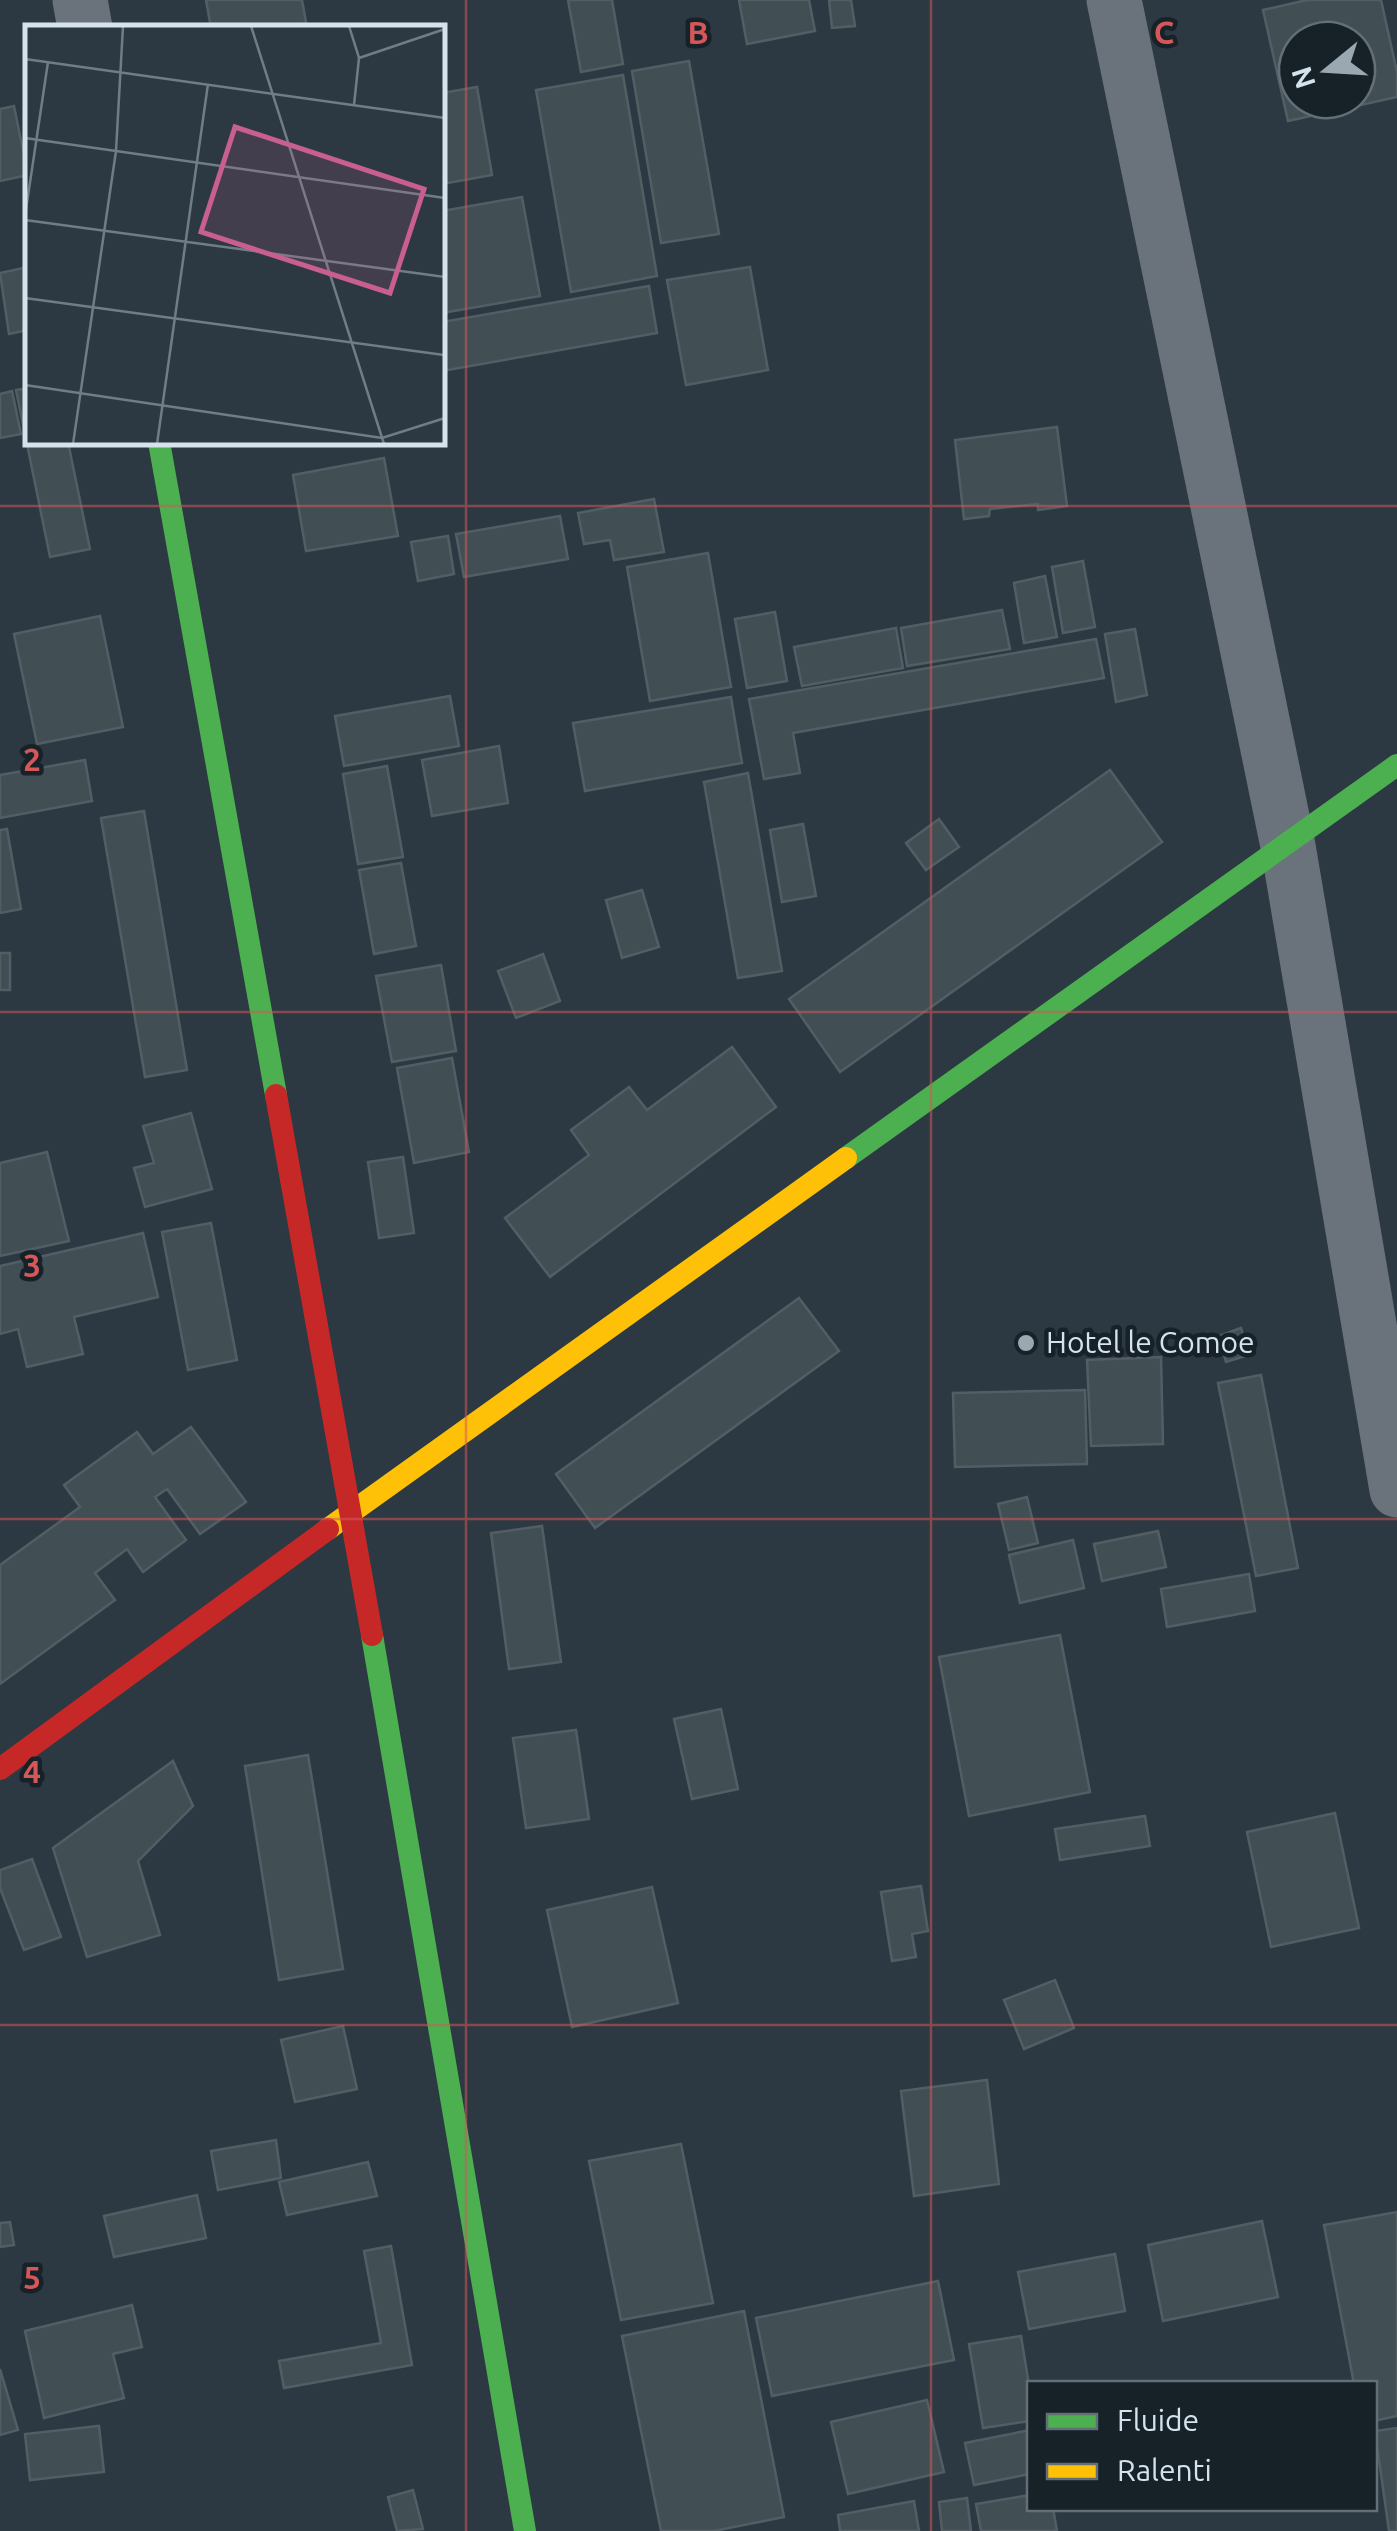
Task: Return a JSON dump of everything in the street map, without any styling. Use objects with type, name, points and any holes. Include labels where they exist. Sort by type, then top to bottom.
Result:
[{"type":"street","points":[[80,0],[84,25]]},
{"type":"street","points":[[1114,0],[1288,846],[1397,1490]]},
{"type":"street","points":[[161,445],[525,2531]]},
{"type":"street","points":[[0,1769],[350,1512],[1397,765]]},
{"type":"building","points":[[206,0],[302,0],[306,25],[210,25]]},
{"type":"building","points":[[568,0],[612,0],[623,64],[581,72]]},
{"type":"building","points":[[739,0],[809,0],[815,31],[747,44]]},
{"type":"building","points":[[829,0],[851,0],[855,26],[832,28]]},
{"type":"building","points":[[1307,0],[1381,0],[1397,72],[1397,97],[1377,101],[1377,20],[1277,20],[1277,72],[1263,10]]},
{"type":"building","points":[[689,61],[719,234],[661,243],[632,71]]},
{"type":"building","points":[[623,75],[657,276],[571,292],[536,90]]},
{"type":"building","points":[[477,87],[492,175],[445,183],[445,92]]},
{"type":"building","points":[[14,106],[25,176],[0,181],[0,109]]},
{"type":"building","points":[[522,197],[540,296],[445,312],[445,210]]},
{"type":"building","points":[[750,267],[768,370],[686,385],[667,280]]},
{"type":"building","points":[[25,268],[25,331],[9,334],[0,273]]},
{"type":"building","points":[[649,286],[657,333],[445,370],[445,321]]},
{"type":"building","points":[[25,388],[25,434],[16,390]]},
{"type":"building","points":[[12,391],[21,434],[0,438],[0,394]]},
{"type":"building","points":[[1057,427],[1067,506],[1038,510],[1038,504],[990,509],[989,516],[964,519],[955,440]]},
{"type":"building","points":[[27,445],[69,445],[90,549],[50,557]]},
{"type":"building","points":[[384,458],[398,536],[306,551],[293,475]]},
{"type":"building","points":[[654,499],[664,552],[614,560],[610,540],[584,544],[578,513]]},
{"type":"building","points":[[560,516],[568,559],[464,577],[456,534]]},
{"type":"building","points":[[448,536],[454,574],[418,581],[411,542]]},
{"type":"building","points":[[708,553],[731,687],[650,701],[627,567]]},
{"type":"building","points":[[1083,561],[1095,627],[1063,633],[1052,567]]},
{"type":"building","points":[[1045,576],[1057,637],[1024,643],[1014,583]]},
{"type":"building","points":[[1002,610],[1010,649],[907,666],[901,628]]},
{"type":"building","points":[[775,612],[787,681],[747,688],[735,619]]},
{"type":"building","points":[[100,616],[123,727],[37,744],[14,634]]},
{"type":"building","points":[[896,628],[903,668],[802,686],[794,647]]},
{"type":"building","points":[[1135,629],[1147,695],[1116,702],[1105,634]]},
{"type":"building","points":[[1096,639],[1104,678],[793,733],[800,773],[764,779],[749,699]]},
{"type":"building","points":[[450,696],[459,746],[344,766],[335,716]]},
{"type":"building","points":[[731,697],[742,763],[585,791],[573,723]]},
{"type":"building","points":[[499,746],[508,803],[432,816],[422,760]]},
{"type":"building","points":[[85,760],[92,801],[0,818],[0,775]]},
{"type":"building","points":[[387,766],[403,857],[358,864],[343,774]]},
{"type":"building","points":[[1110,770],[1162,842],[840,1072],[789,999]]},
{"type":"building","points":[[748,773],[782,971],[738,978],[704,782]]},
{"type":"building","points":[[144,811],[187,1070],[145,1077],[101,818]]},
{"type":"building","points":[[939,819],[959,847],[926,870],[906,843]]},
{"type":"building","points":[[803,824],[816,896],[782,902],[770,830]]},
{"type":"building","points":[[7,829],[21,909],[0,913],[0,830]]},
{"type":"building","points":[[401,863],[416,946],[374,954],[359,870]]},
{"type":"building","points":[[642,890],[659,947],[622,958],[606,900]]},
{"type":"building","points":[[0,953],[10,953],[10,990],[0,990]]},
{"type":"building","points":[[543,954],[560,1001],[516,1018],[498,971]]},
{"type":"building","points":[[441,965],[456,1051],[392,1062],[376,976]]},
{"type":"building","points":[[732,1047],[776,1107],[550,1277],[505,1218],[589,1155],[571,1130],[629,1087],[647,1110]]},
{"type":"building","points":[[452,1058],[469,1152],[414,1163],[397,1068]]},
{"type":"building","points":[[191,1113],[212,1189],[145,1207],[134,1168],[154,1163],[143,1126]]},
{"type":"building","points":[[47,1152],[69,1241],[0,1256],[0,1163]]},
{"type":"building","points":[[403,1157],[414,1233],[379,1238],[368,1162]]},
{"type":"building","points":[[211,1223],[237,1360],[188,1370],[162,1232]]},
{"type":"building","points":[[143,1233],[158,1297],[74,1317],[83,1354],[27,1367],[18,1329],[0,1334],[0,1266]]},
{"type":"building","points":[[799,1298],[839,1351],[595,1528],[556,1474]]},
{"type":"building","points":[[1241,1328],[1249,1355],[1226,1362],[1219,1336]]},
{"type":"building","points":[[1161,1357],[1163,1444],[1091,1446],[1087,1360]]},
{"type":"building","points":[[1261,1375],[1298,1568],[1256,1576],[1218,1383]]},
{"type":"building","points":[[1085,1390],[1087,1464],[955,1467],[953,1393]]},
{"type":"building","points":[[191,1427],[246,1502],[200,1534],[167,1489],[155,1497],[186,1540],[143,1572],[127,1549],[95,1573],[115,1600],[0,1684],[0,1565],[80,1507],[64,1485],[137,1432],[153,1454]]},
{"type":"building","points":[[1027,1497],[1038,1543],[1009,1550],[998,1504]]},
{"type":"building","points":[[542,1526],[561,1662],[509,1669],[491,1533]]},
{"type":"building","points":[[1158,1531],[1166,1567],[1102,1581],[1094,1544]]},
{"type":"building","points":[[1073,1540],[1084,1588],[1020,1603],[1009,1555]]},
{"type":"building","points":[[1249,1574],[1255,1611],[1167,1627],[1161,1589]]},
{"type":"building","points":[[1060,1635],[1090,1792],[969,1816],[939,1657]]},
{"type":"building","points":[[721,1709],[738,1789],[692,1799],[674,1719]]},
{"type":"building","points":[[576,1730],[589,1819],[526,1828],[513,1738]]},
{"type":"building","points":[[308,1755],[343,1969],[279,1980],[245,1766]]},
{"type":"building","points":[[173,1761],[193,1806],[138,1861],[160,1935],[87,1957],[53,1848]]},
{"type":"building","points":[[1335,1813],[1359,1928],[1271,1947],[1247,1832]]},
{"type":"building","points":[[1145,1816],[1150,1846],[1060,1860],[1055,1829]]},
{"type":"building","points":[[32,1859],[61,1937],[24,1950],[0,1888],[0,1870]]},
{"type":"building","points":[[921,1886],[928,1931],[912,1934],[916,1957],[892,1961],[881,1892]]},
{"type":"building","points":[[652,1887],[678,2003],[572,2027],[547,1910]]},
{"type":"building","points":[[1055,1980],[1074,2028],[1024,2049],[1004,2000]]},
{"type":"building","points":[[343,2026],[357,2089],[295,2102],[281,2040]]},
{"type":"building","points":[[987,2080],[999,2184],[914,2196],[901,2091]]},
{"type":"building","points":[[276,2140],[281,2178],[218,2190],[211,2151]]},
{"type":"building","points":[[681,2144],[713,2303],[621,2320],[589,2161]]},
{"type":"building","points":[[368,2162],[377,2196],[287,2215],[279,2182]]},
{"type":"building","points":[[197,2195],[206,2238],[114,2257],[104,2216]]},
{"type":"building","points":[[1397,2212],[1397,2416],[1377,2420],[1377,2381],[1353,2381],[1324,2225]]},
{"type":"building","points":[[1262,2221],[1278,2297],[1163,2321],[1148,2245]]},
{"type":"building","points":[[10,2222],[14,2245],[0,2247],[0,2223]]},
{"type":"building","points":[[391,2246],[412,2365],[284,2388],[279,2361],[381,2343],[364,2251]]},
{"type":"building","points":[[1115,2254],[1125,2311],[1029,2329],[1018,2272]]},
{"type":"building","points":[[938,2281],[954,2360],[772,2396],[756,2318]]},
{"type":"building","points":[[132,2305],[142,2347],[113,2354],[124,2398],[44,2418],[25,2331]]},
{"type":"building","points":[[744,2311],[784,2517],[714,2531],[661,2531],[622,2336]]},
{"type":"building","points":[[1021,2336],[1028,2381],[1027,2421],[983,2428],[969,2344]]},
{"type":"building","points":[[0,2369],[18,2430],[0,2435]]},
{"type":"building","points":[[927,2400],[944,2472],[848,2494],[831,2422]]},
{"type":"building","points":[[99,2426],[104,2472],[30,2480],[25,2434]]},
{"type":"building","points":[[1397,2428],[1397,2531],[1389,2531],[1377,2431]]},
{"type":"building","points":[[1027,2431],[1027,2475],[974,2485],[965,2443]]},
{"type":"building","points":[[413,2490],[423,2529],[397,2531],[388,2497]]},
{"type":"building","points":[[1027,2496],[1027,2511],[1054,2511],[1057,2531],[981,2531],[976,2504]]},
{"type":"building","points":[[967,2498],[971,2531],[942,2531],[939,2502]]},
{"type":"building","points":[[914,2501],[919,2531],[840,2531],[838,2515]]},
{"type":"traffic: fast","points":[[160,445],[276,1095]]},
{"type":"traffic: fast","points":[[846,1158],[1397,765]]},
{"type":"traffic: fast","points":[[372,1635],[525,2531]]},
{"type":"traffic: slow","points":[[328,1529],[846,1158]]},
{"type":"traffic: jam","points":[[276,1095],[372,1635]]},
{"type":"traffic: jam","points":[[0,1769],[328,1529]]},
{"type":"place","name":"Hotel le Comoe","points":[[1026,1343]]}]
